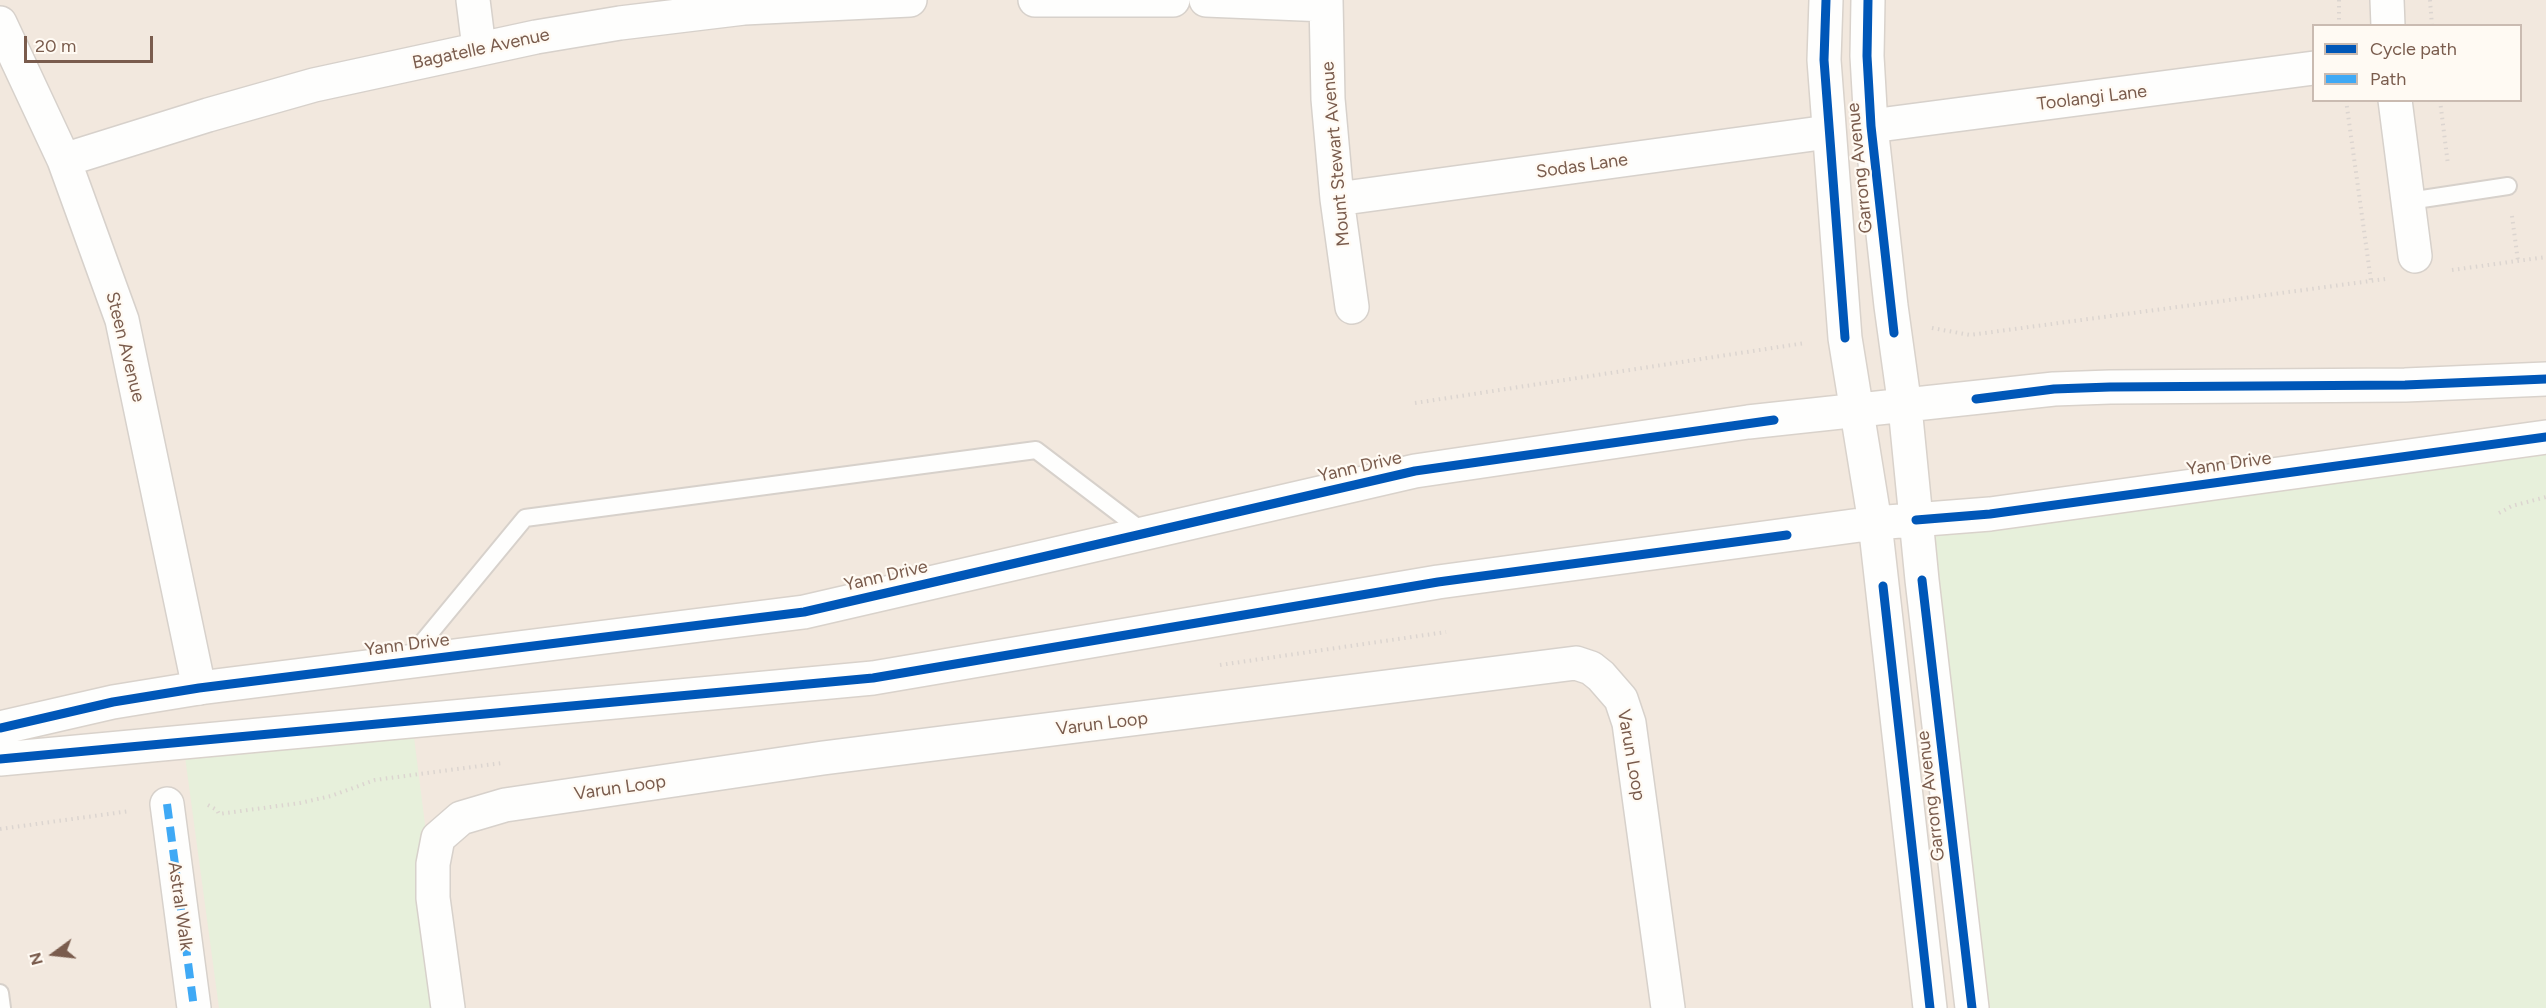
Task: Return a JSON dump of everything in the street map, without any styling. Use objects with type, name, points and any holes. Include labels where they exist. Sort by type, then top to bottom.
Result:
[{"type":"street","points":[[473,0],[479,48]]},
{"type":"street","name":"Bagatelle Avenue","points":[[63,160],[314,85],[479,48],[620,23],[744,8],[910,0]]},
{"type":"street","points":[[1035,0],[1173,0]]},
{"type":"street","points":[[1206,0],[1326,2]]},
{"type":"street","name":"Garrong Avenue","points":[[1826,0],[1824,60],[1828,132],[1845,338],[1875,524],[1930,1008]]},
{"type":"street","name":"Garrong Avenue","points":[[1868,0],[1867,56],[1871,126],[1894,333],[1905,407],[1972,1008]]},
{"type":"street","points":[[2386,0],[2388,24]]},
{"type":"street","name":"Mount Stewart Avenue","points":[[1326,2],[1328,99],[1337,199],[1352,307]]},
{"type":"street","name":"Steen Avenue","points":[[0,23],[26,75],[63,160],[122,320],[199,688]]},
{"type":"street","name":"Toolangi Lane","points":[[1871,126],[2312,68]]},
{"type":"street","points":[[2395,102],[2409,201],[2405,267]]},
{"type":"street","name":"Sodas Lane","points":[[1337,199],[1828,132]]},
{"type":"street","name":"Yann Drive","points":[[0,728],[113,702],[199,688],[804,612],[1415,471],[1748,422],[1905,407],[2054,389],[2405,385],[2546,379]]},
{"type":"street","name":"Yann Drive","points":[[0,759],[873,678],[1438,582],[1875,524],[1990,514],[2546,437]]},
{"type":"street","name":"Varun Loop","points":[[448,1008],[433,898],[432,864],[438,838],[461,818],[505,806],[823,758],[1576,663],[1591,668],[1601,676],[1621,699],[1629,723],[1668,1008]]},
{"type":"street","name":"Astral Walk","points":[[166,804],[194,1008]]},
{"type":"lane","points":[[2409,201],[2508,186]]},
{"type":"lane","points":[[406,662],[525,518],[1036,450],[1145,533]]},
{"type":"lane","points":[[0,993],[2,1008]]},
{"type":"path","points":[[2339,0],[2339,24]]},
{"type":"path","points":[[2430,0],[2432,24]]},
{"type":"path","points":[[2346,102],[2371,281]]},
{"type":"path","points":[[2451,270],[2546,257]]},
{"type":"path","points":[[1894,333],[1934,327],[1970,335],[2371,281],[2405,267]]},
{"type":"path","points":[[1415,403],[1845,338]]},
{"type":"path","points":[[2499,513],[2512,506],[2546,497]]},
{"type":"shaded area","points":[[0,0],[2546,0],[2546,1008],[0,1008]]},
{"type":"green space","points":[[2546,437],[2546,1008],[1972,1008],[1916,520]]},
{"type":"green space","points":[[412,721],[448,1008],[219,1008],[183,742]]},
{"type":"marked path","points":[[167,804],[194,1008]]},
{"type":"cycle path","points":[[1826,0],[1824,60],[1845,338]]},
{"type":"cycle path","points":[[1868,0],[1867,56],[1871,126],[1894,333]]},
{"type":"cycle path","points":[[1976,399],[2054,389],[2110,387],[2405,385],[2546,379]]},
{"type":"cycle path","points":[[0,728],[113,702],[199,688],[804,612],[1415,471],[1774,420]]},
{"type":"cycle path","points":[[1916,520],[1990,514],[2546,437]]},
{"type":"cycle path","points":[[0,759],[873,678],[1438,582],[1787,535]]},
{"type":"cycle path","points":[[1922,580],[1972,1008]]},
{"type":"cycle path","points":[[1883,586],[1930,1008]]}]
